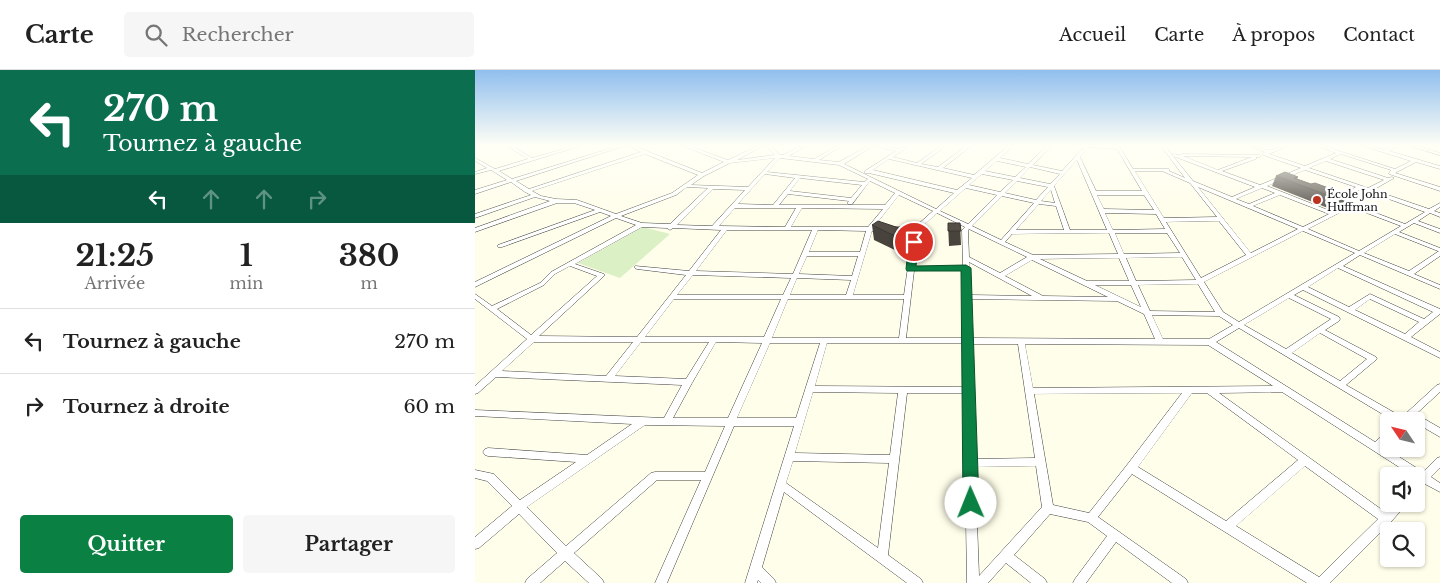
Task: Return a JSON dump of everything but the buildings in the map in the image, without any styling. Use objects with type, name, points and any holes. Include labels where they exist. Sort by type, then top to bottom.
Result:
[{"type":"street","points":[[475,173],[493,170],[535,195],[556,201],[575,201],[641,226],[725,229],[916,228],[984,170]]},
{"type":"street","points":[[475,192],[546,170]]},
{"type":"street","points":[[527,191],[591,170]]},
{"type":"street","points":[[688,170],[702,176]]},
{"type":"street","points":[[475,285],[616,216],[674,194],[713,170]]},
{"type":"street","points":[[713,228],[768,170]]},
{"type":"street","points":[[853,170],[862,174],[868,181]]},
{"type":"street","points":[[943,170],[975,177]]},
{"type":"street","points":[[973,583],[965,230],[1025,170]]},
{"type":"street","points":[[1049,170],[1064,173]]},
{"type":"street","points":[[1002,242],[1067,170]]},
{"type":"street","points":[[1084,170],[1160,342]]},
{"type":"street","points":[[1131,170],[1163,170],[1440,287]]},
{"type":"street","points":[[1131,170],[1220,314],[1340,385],[1392,412]]},
{"type":"street","points":[[1182,170],[1250,256]]},
{"type":"street","points":[[1215,170],[1334,214]]},
{"type":"street","points":[[1232,199],[1300,170]]},
{"type":"street","points":[[1311,170],[1440,215]]},
{"type":"street","points":[[1359,170],[1389,180]]},
{"type":"street","points":[[1387,170],[1440,189]]},
{"type":"street","points":[[1369,190],[1389,180],[1401,170]]},
{"type":"street","points":[[862,174],[869,171],[958,192]]},
{"type":"street","points":[[982,172],[1052,186]]},
{"type":"street","points":[[765,173],[868,181],[899,192],[1147,313],[1220,314]]},
{"type":"street","points":[[775,206],[799,176]]},
{"type":"street","points":[[1279,178],[1288,182]]},
{"type":"street","points":[[847,207],[868,181]]},
{"type":"street","points":[[688,186],[750,189]]},
{"type":"street","points":[[965,186],[1059,205]]},
{"type":"street","points":[[1052,186],[1068,232]]},
{"type":"street","points":[[475,187],[483,190]]},
{"type":"street","points":[[670,228],[712,187]]},
{"type":"street","points":[[1336,200],[1361,187]]},
{"type":"street","points":[[786,192],[852,200]]},
{"type":"street","points":[[849,297],[870,228],[899,192]]},
{"type":"street","points":[[1094,193],[1146,194]]},
{"type":"street","points":[[1249,206],[1280,193]]},
{"type":"street","points":[[475,216],[535,195]]},
{"type":"street","points":[[1328,197],[1405,226]]},
{"type":"street","points":[[475,230],[556,201]]},
{"type":"street","points":[[1085,283],[1200,282],[1351,205]]},
{"type":"street","points":[[475,296],[531,339],[1210,342],[1440,205]]},
{"type":"street","points":[[733,206],[886,207]]},
{"type":"street","points":[[787,228],[800,206]]},
{"type":"street","points":[[500,246],[600,210]]},
{"type":"street","points":[[1102,212],[1157,212]]},
{"type":"street","points":[[1162,220],[1221,219]]},
{"type":"street","points":[[1414,221],[1440,231]]},
{"type":"street","points":[[491,309],[542,284],[553,273],[641,226]]},
{"type":"street","points":[[661,583],[816,228]]},
{"type":"street","points":[[902,341],[916,228]]},
{"type":"street","points":[[608,379],[725,229]]},
{"type":"street","points":[[1012,232],[1169,231]]},
{"type":"street","points":[[1394,232],[1440,251],[1437,259],[1409,274]]},
{"type":"street","points":[[805,254],[862,254]]},
{"type":"street","points":[[1001,276],[1032,257],[1184,255]]},
{"type":"street","points":[[966,258],[1043,298]]},
{"type":"street","points":[[475,391],[602,275],[570,264]]},
{"type":"street","points":[[1338,266],[1439,312],[1405,338]]},
{"type":"street","points":[[637,267],[690,273],[855,278]]},
{"type":"street","points":[[911,269],[966,268]]},
{"type":"street","points":[[1303,287],[1440,355]]},
{"type":"street","points":[[1286,353],[1336,319],[1289,295]]},
{"type":"street","points":[[1350,310],[1371,296],[1425,322]]},
{"type":"street","points":[[672,297],[907,297]]},
{"type":"street","points":[[967,297],[1118,299]]},
{"type":"street","points":[[1320,330],[1373,360],[1340,385]]},
{"type":"street","points":[[667,422],[688,382],[714,340]]},
{"type":"street","points":[[751,583],[824,340]]},
{"type":"street","points":[[1021,341],[1048,509]]},
{"type":"street","points":[[1210,342],[1407,467]]},
{"type":"street","points":[[494,374],[688,382]]},
{"type":"street","points":[[1413,412],[1440,387]]},
{"type":"street","points":[[809,389],[969,390]]},
{"type":"street","points":[[882,557],[903,389]]},
{"type":"street","points":[[1029,391],[1284,389]]},
{"type":"street","points":[[1091,518],[1189,390]]},
{"type":"street","points":[[1209,390],[1386,519]]},
{"type":"street","points":[[475,413],[667,422],[799,422]]},
{"type":"street","points":[[475,544],[519,507],[643,421]]},
{"type":"street","points":[[1425,427],[1440,433]]},
{"type":"street","points":[[1375,447],[1380,443]]},
{"type":"street","points":[[487,452],[589,459]]},
{"type":"street","points":[[789,457],[894,459]]},
{"type":"street","points":[[1227,527],[1305,460]]},
{"type":"street","points":[[1425,477],[1440,461]]},
{"type":"street","points":[[970,463],[1040,462]]},
{"type":"street","points":[[1131,468],[1318,583]]},
{"type":"street","points":[[475,474],[490,477],[565,553],[598,583]]},
{"type":"street","points":[[531,583],[655,476],[708,476]]},
{"type":"street","points":[[1425,479],[1440,488]]},
{"type":"street","points":[[780,484],[917,583]]},
{"type":"street","points":[[1048,509],[1091,518],[1182,583]]},
{"type":"street","points":[[980,583],[1048,509]]},
{"type":"street","points":[[1322,583],[1393,512]]},
{"type":"street","points":[[1079,583],[1114,535]]},
{"type":"street","points":[[1005,555],[1041,583]]},
{"type":"street","points":[[755,569],[770,583]]},
{"type":"green space","points":[[643,227],[670,234],[620,278],[578,263]]},
{"type":"place","name":"École John Huffman","points":[[1317,200]]},
{"type":"route","points":[[914,242],[911,269],[966,268],[971,503]]}]
